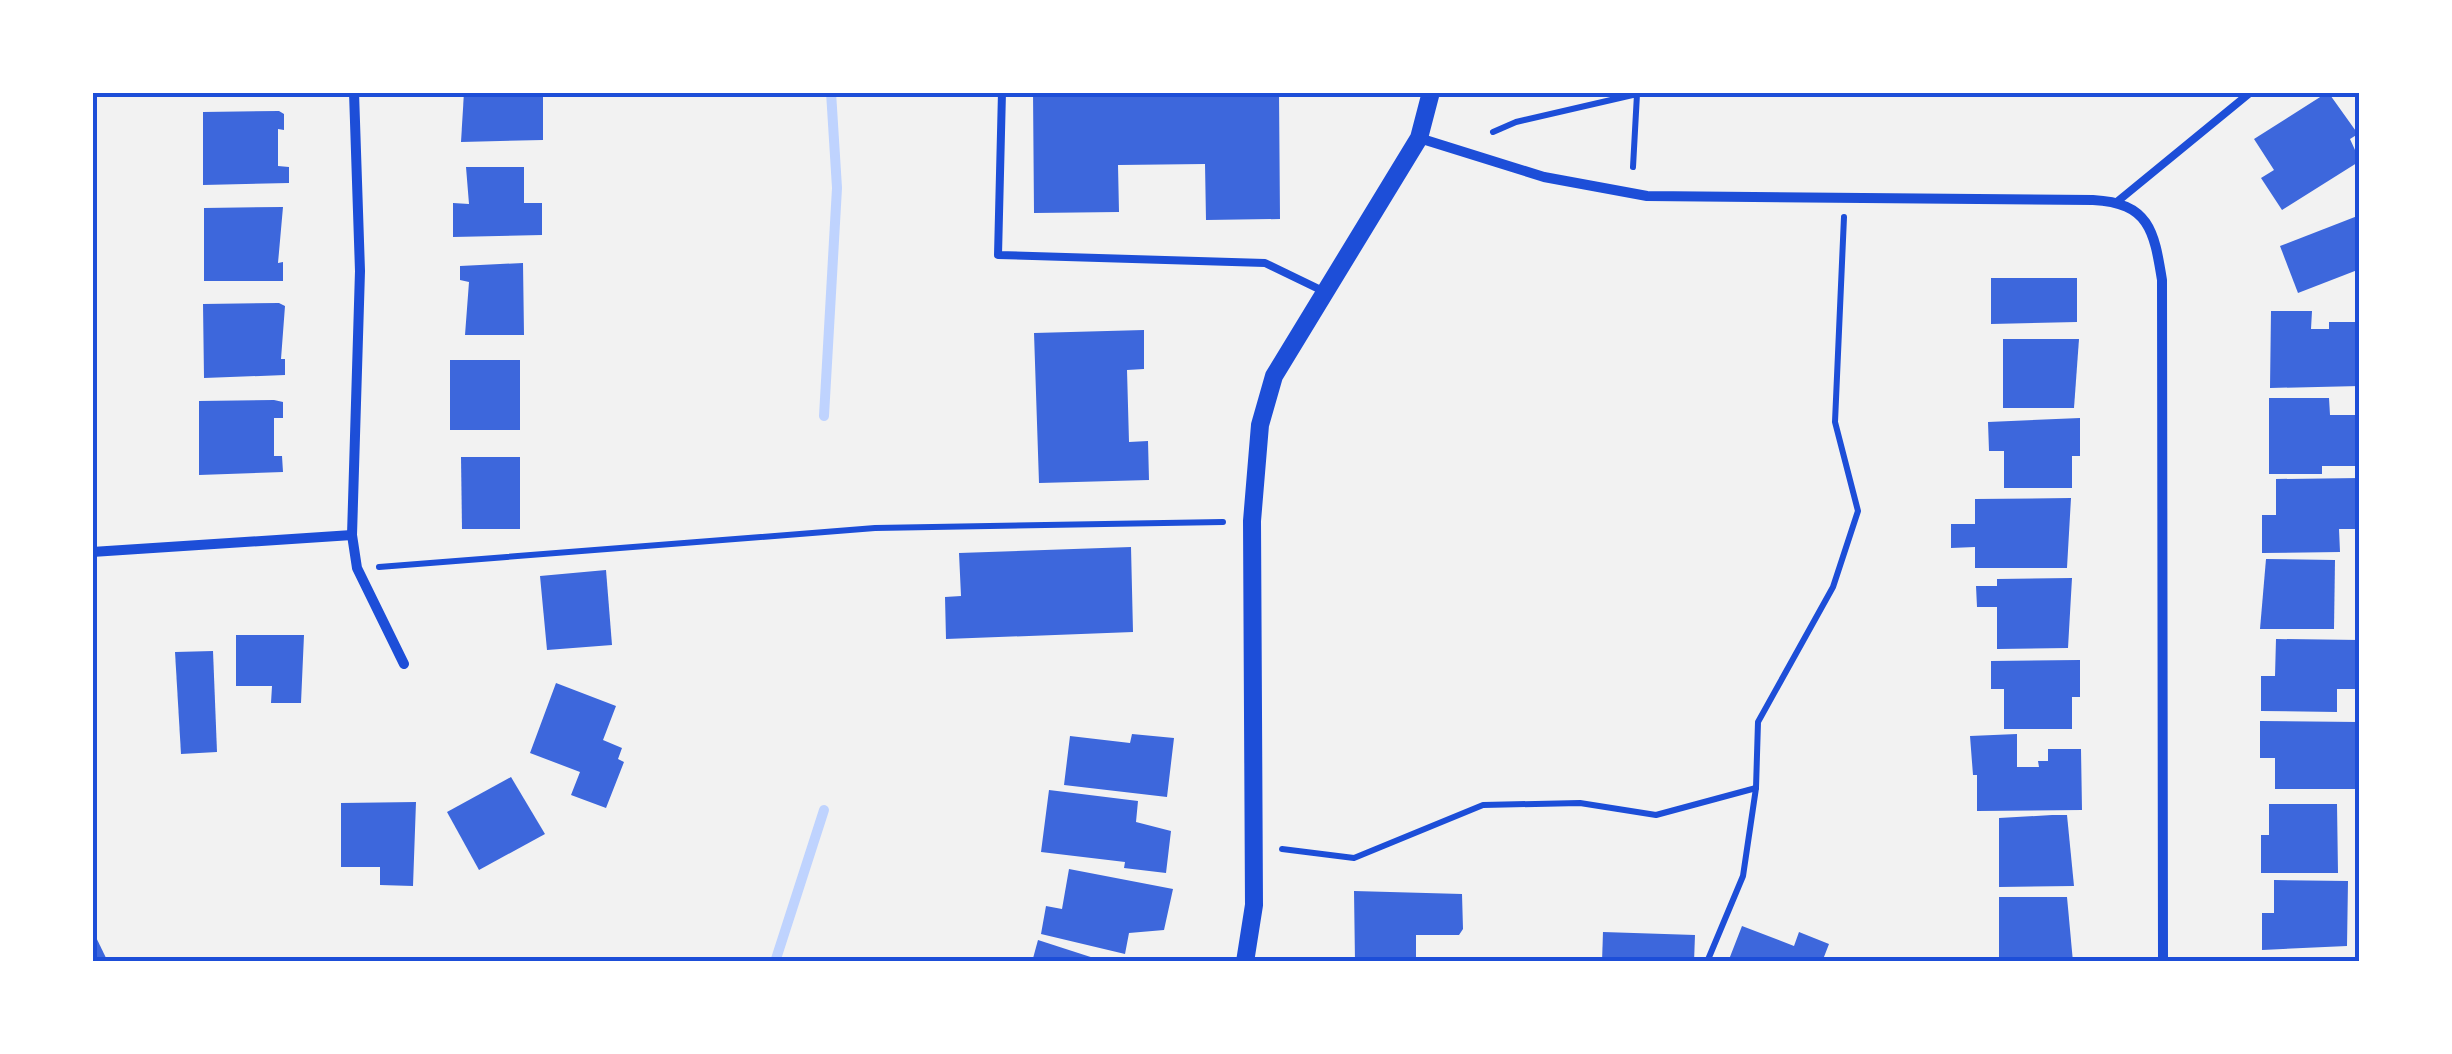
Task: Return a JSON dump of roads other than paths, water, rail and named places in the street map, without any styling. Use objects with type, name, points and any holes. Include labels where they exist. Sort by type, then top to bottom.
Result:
[{"type":"street","points":[[354,92],[360,271],[352,535],[357,568],[404,664]]},
{"type":"street","points":[[1245,962],[1254,905],[1252,521],[1258,443],[1274,376],[1420,138],[1432,92]]},
{"type":"street","points":[[1420,138],[1544,177],[1615,192],[1678,198],[2118,202],[2137,212],[2154,234],[2162,280],[2163,962]]},
{"type":"street","points":[[92,552],[352,535]]},
{"type":"lane","points":[[1002,92],[998,255],[1265,263],[1323,292]]},
{"type":"lane","points":[[2118,202],[2251,92]]},
{"type":"waterway","points":[[824,416],[837,188],[831,92]]},
{"type":"waterway","points":[[775,962],[824,810]]}]
